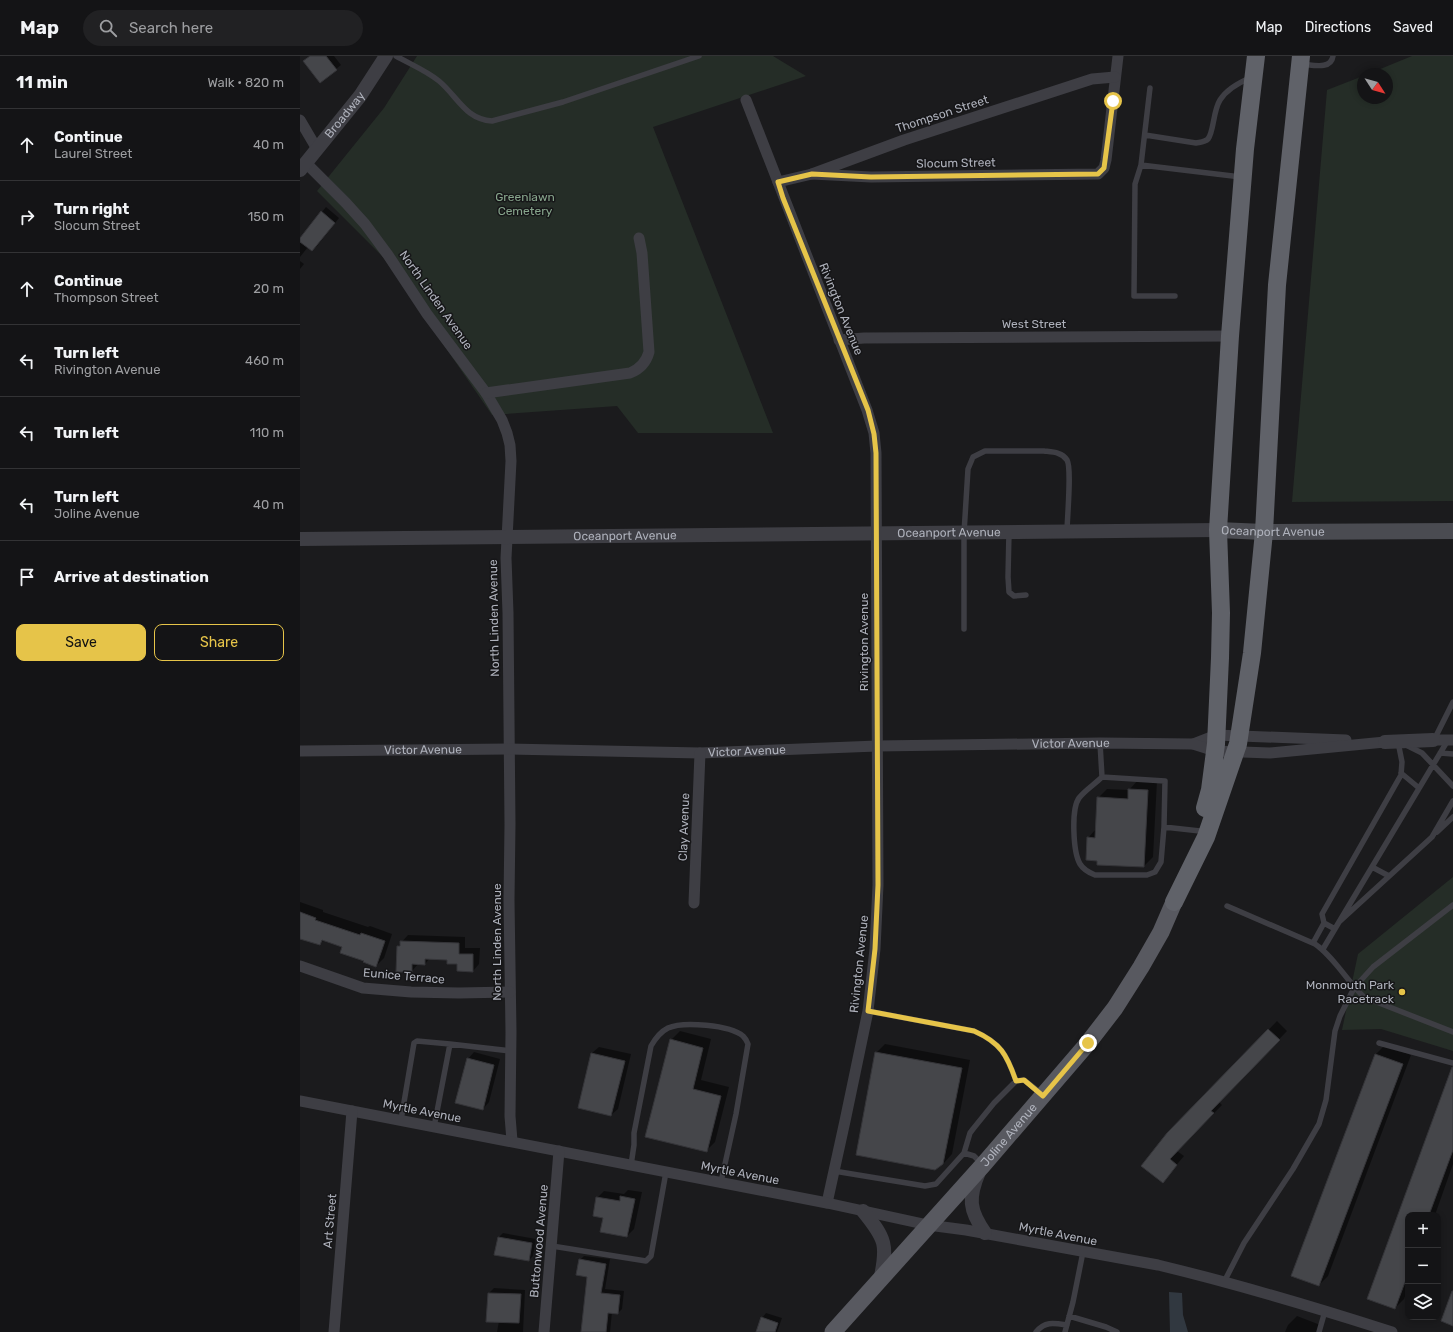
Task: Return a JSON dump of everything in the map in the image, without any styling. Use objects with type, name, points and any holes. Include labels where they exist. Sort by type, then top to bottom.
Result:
[{"type":"highway","points":[[1174,902],[1200,831],[1210,790],[1215,743],[1221,613],[1218,530],[1230,336],[1243,178],[1256,56]]},
{"type":"highway","points":[[1174,902],[1206,837],[1237,744],[1252,653],[1264,532],[1278,285],[1300,60]]},
{"type":"main road","name":"Oceanport Avenue","points":[[1218,530],[1264,532],[1453,531]]},
{"type":"main road","name":"Joline Avenue","points":[[834,1332],[982,1166],[1088,1043],[1115,1008],[1141,967],[1161,932],[1174,902]]},
{"type":"street","name":"Broadway","points":[[303,167],[360,96],[386,56]]},
{"type":"street","points":[[1115,77],[1118,56]]},
{"type":"street","name":"Slocum Street","points":[[812,174],[898,177],[1091,175],[1101,172],[1104,168],[1106,160],[1115,77]]},
{"type":"street","name":"Thompson Street","points":[[778,182],[812,174],[904,140],[1092,79],[1115,77]]},
{"type":"street","name":"Rivington Avenue","points":[[746,100],[839,340],[868,410],[874,434],[876,453],[878,885],[875,949],[868,1011],[827,1203]]},
{"type":"street","points":[[300,120],[317,149]]},
{"type":"street","name":"North Linden Avenue","points":[[303,167],[346,203],[365,224],[388,255],[427,314],[486,393],[502,420],[510,445],[511,461],[506,558],[509,749],[510,1116],[512,1141]]},
{"type":"street","points":[[486,393],[630,373],[638,370],[644,364],[649,352],[642,253],[639,238]]},
{"type":"street","name":"West Street","points":[[839,340],[864,338],[1230,336]]},
{"type":"street","name":"Oceanport Avenue","points":[[300,539],[1218,530]]},
{"type":"street","name":"Victor Avenue","points":[[300,752],[509,749],[700,753],[877,746],[1451,741]]},
{"type":"street","name":"Victor Avenue","points":[[1193,744],[1237,744],[1270,753],[1392,742]]},
{"type":"street","name":"Clay Avenue","points":[[694,903],[700,753]]},
{"type":"street","name":"Eunice Terrace","points":[[300,966],[363,988],[419,992],[510,992]]},
{"type":"street","name":"Myrtle Avenue","points":[[300,1101],[721,1182],[928,1225],[985,1233],[1172,1269],[1224,1283]]},
{"type":"street","name":"Art Street","points":[[334,1332],[352,1111]]},
{"type":"street","name":"Buttonwood Avenue","points":[[544,1332],[559,1152]]},
{"type":"street","points":[[982,1166],[972,1195],[972,1205],[976,1220],[985,1233]]},
{"type":"street","points":[[863,1211],[876,1226],[883,1241],[885,1259],[880,1281]]},
{"type":"street","points":[[1224,1283],[1325,1311],[1392,1332]]},
{"type":"lane","points":[[396,56],[438,80],[468,112],[484,120],[492,121],[563,102],[700,56]]},
{"type":"lane","points":[[1300,60],[1324,66],[1330,64],[1333,56]]},
{"type":"lane","points":[[1145,135],[1196,143],[1204,142],[1208,138],[1215,109],[1228,89],[1254,76]]},
{"type":"lane","points":[[1150,88],[1141,164],[1135,184],[1134,296],[1175,296]]},
{"type":"lane","points":[[1141,164],[1243,178]]},
{"type":"lane","points":[[964,629],[964,532],[970,462],[973,457],[985,451],[1053,452],[1061,454],[1067,460],[1069,472],[1067,532]]},
{"type":"lane","points":[[1009,532],[1009,592],[1014,596],[1026,595]]},
{"type":"lane","points":[[1433,740],[1453,702]]},
{"type":"lane","points":[[1323,949],[1440,753],[1451,741]]},
{"type":"lane","points":[[1392,742],[1422,753],[1434,764],[1453,786]]},
{"type":"lane","points":[[1313,943],[1324,923],[1322,914],[1401,773],[1402,762],[1392,742]]},
{"type":"lane","points":[[1100,744],[1102,777]]},
{"type":"lane","points":[[1440,753],[1453,754]]},
{"type":"lane","points":[[1401,773],[1419,788]]},
{"type":"lane","points":[[1102,777],[1165,781],[1164,827],[1161,862],[1155,872],[1147,875],[1095,875],[1081,865],[1075,852],[1074,816],[1079,798],[1102,777]]},
{"type":"lane","points":[[1432,837],[1453,801]]},
{"type":"lane","points":[[1339,922],[1453,816]]},
{"type":"lane","points":[[1164,827],[1200,831]]},
{"type":"lane","points":[[1372,867],[1389,876]]},
{"type":"lane","points":[[1224,1283],[1244,1243],[1293,1169],[1319,1124],[1326,1100],[1335,1031],[1340,1016],[1354,988],[1373,967],[1453,905]]},
{"type":"lane","points":[[1227,906],[1313,943],[1323,949],[1354,988],[1364,997],[1453,1032]]},
{"type":"lane","points":[[1324,923],[1335,929]]},
{"type":"lane","points":[[868,1011],[974,1031],[987,1037],[996,1044],[1008,1059],[1016,1081]]},
{"type":"lane","points":[[631,1165],[634,1133],[638,1112],[651,1046],[656,1036],[668,1028],[688,1024],[718,1027],[742,1035],[748,1044],[736,1114],[721,1182]]},
{"type":"lane","points":[[401,1120],[414,1043],[417,1041],[511,1051]]},
{"type":"lane","points":[[1379,1043],[1453,1063]]},
{"type":"lane","points":[[434,1126],[450,1044]]},
{"type":"lane","points":[[834,1171],[925,1186],[936,1184],[964,1153],[970,1133],[973,1129],[994,1103],[1016,1081],[1024,1080],[1043,1096]]},
{"type":"lane","points":[[964,1153],[974,1156],[982,1166]]},
{"type":"lane","points":[[552,1246],[646,1261],[651,1256],[666,1172]]},
{"type":"lane","points":[[1065,1332],[1073,1302],[1083,1252]]},
{"type":"lane","points":[[1319,1332],[1325,1311]]},
{"type":"lane","points":[[1069,1316],[1106,1327],[1117,1332]]},
{"type":"lane","points":[[1036,1332],[1045,1324],[1050,1323],[1067,1325]]},
{"type":"green space","name":"Greenlawn Cemetery","points":[[417,56],[773,56],[806,76],[653,127],[773,433],[638,433],[617,406],[492,415],[383,257],[317,191],[384,108]]},
{"type":"green space","points":[[1412,56],[1453,56],[1453,501],[1292,502],[1327,90],[1357,78],[1357,104],[1393,104],[1393,68],[1383,68]]},
{"type":"green space","name":"Monmouth Park Racetrack","points":[[1453,877],[1453,1051],[1381,1029],[1342,1030],[1358,954]]},
{"type":"shaded area","points":[[1169,1292],[1182,1293],[1183,1315],[1188,1332],[1170,1332]]},
{"type":"building","points":[[310,56],[326,56],[337,70],[320,83],[303,61]]},
{"type":"building","points":[[321,211],[335,223],[312,251],[300,242],[300,238]]},
{"type":"building","points":[[1128,789],[1148,790],[1144,867],[1097,865],[1097,861],[1086,860],[1087,837],[1095,838],[1097,797],[1128,799]]},
{"type":"building","points":[[300,912],[316,918],[315,920],[360,935],[361,933],[385,941],[376,967],[363,962],[364,961],[340,953],[342,947],[322,940],[320,945],[300,939]]},
{"type":"building","points":[[400,941],[459,943],[459,954],[473,954],[473,972],[457,971],[457,964],[447,964],[447,960],[425,959],[425,965],[412,964],[412,972],[396,972],[397,946],[400,946]]},
{"type":"building","points":[[1268,1029],[1280,1040],[1211,1111],[1214,1113],[1170,1159],[1177,1165],[1163,1183],[1141,1166],[1167,1133]]},
{"type":"building","points":[[670,1039],[703,1048],[693,1089],[721,1096],[707,1152],[645,1137]]},
{"type":"building","points":[[875,1052],[962,1068],[943,1164],[935,1170],[856,1155]]},
{"type":"building","points":[[591,1053],[625,1061],[611,1116],[578,1108]]},
{"type":"building","points":[[1375,1054],[1403,1064],[1319,1286],[1291,1276]]},
{"type":"building","points":[[467,1058],[494,1065],[483,1110],[455,1103]]},
{"type":"building","points":[[1453,1067],[1453,1150],[1430,1212],[1405,1212],[1405,1282],[1395,1309],[1367,1299]]},
{"type":"building","points":[[620,1196],[635,1199],[627,1237],[600,1232],[603,1218],[593,1216],[596,1197],[620,1201]]},
{"type":"building","points":[[498,1237],[532,1243],[529,1261],[494,1255]]},
{"type":"building","points":[[579,1259],[606,1264],[601,1293],[620,1295],[618,1314],[608,1313],[606,1332],[581,1332],[587,1277],[576,1275]]},
{"type":"building","points":[[1453,1291],[1453,1326],[1441,1321]]},
{"type":"building","points":[[488,1293],[521,1294],[519,1323],[486,1322]]},
{"type":"building","points":[[761,1317],[778,1323],[775,1332],[756,1332]]},
{"type":"place","name":"Monmouth Park Racetrack","points":[[1402,992]]},
{"type":"route","points":[[1088,1043],[1043,1096],[1028,1082],[1024,1080],[1016,1081],[1008,1059],[996,1044],[987,1037],[974,1031],[868,1011],[875,949],[878,885],[876,453],[874,434],[868,410],[820,292],[778,182],[812,174],[871,177],[1098,174],[1104,168],[1106,160],[1113,101]]}]
